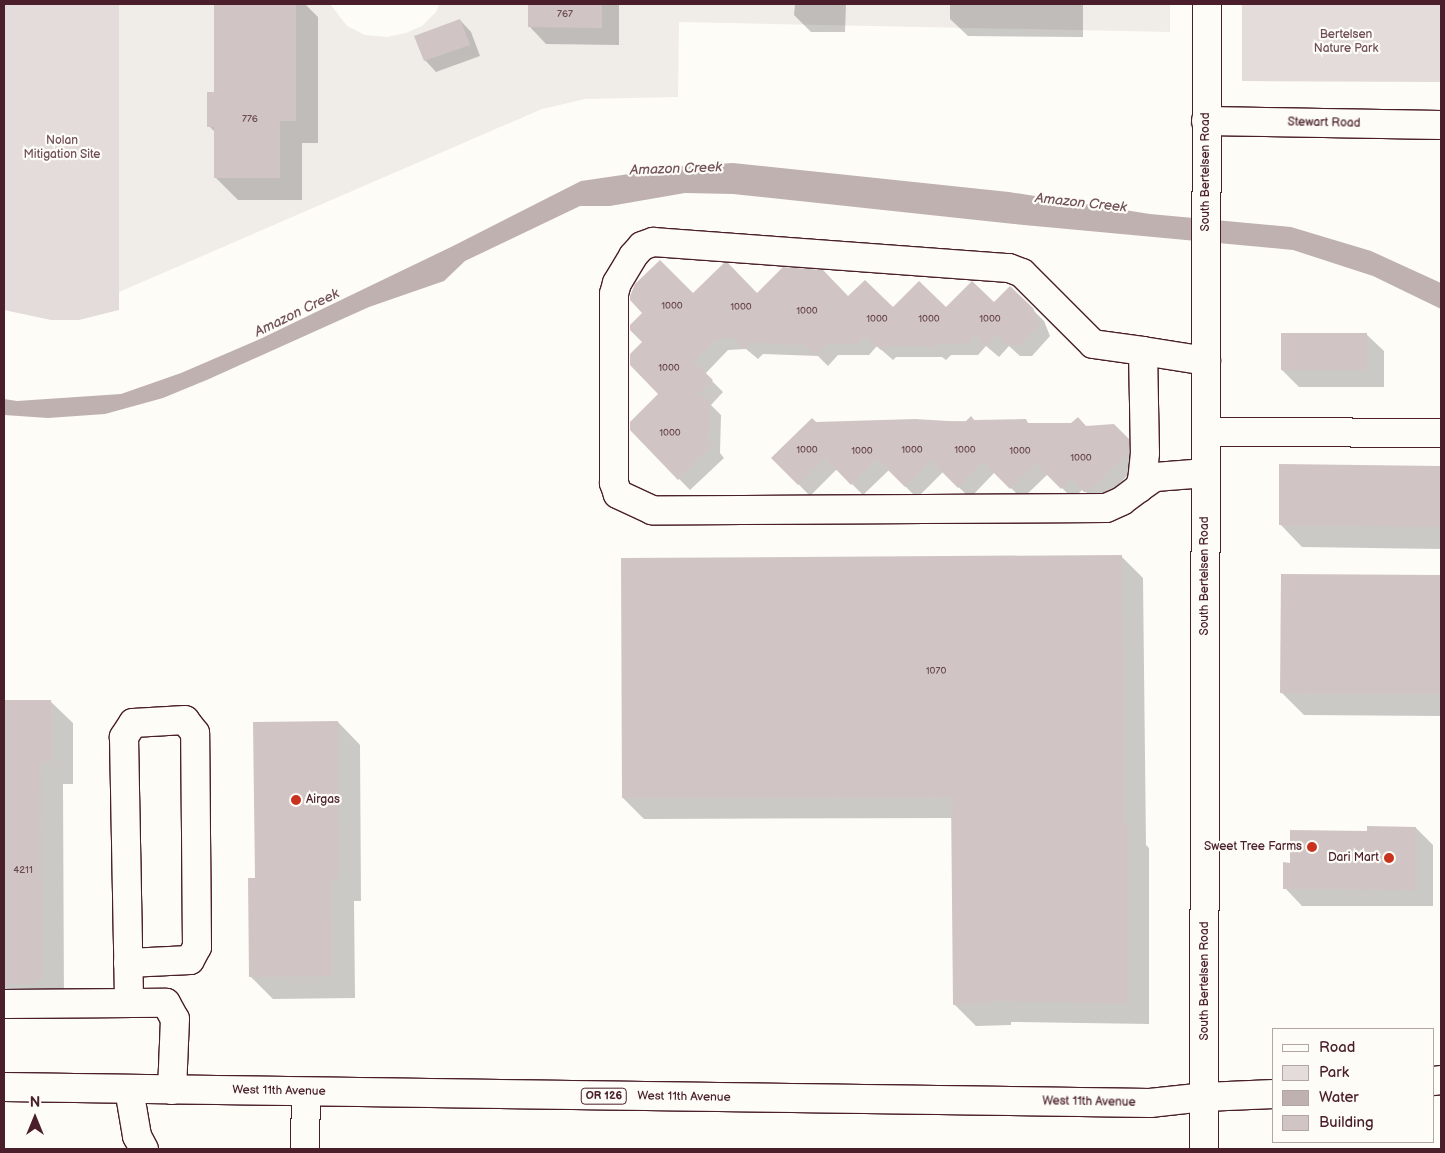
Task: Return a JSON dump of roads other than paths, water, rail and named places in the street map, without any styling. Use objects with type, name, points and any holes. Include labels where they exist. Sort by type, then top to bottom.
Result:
[{"type":"street","name":"South Bertelsen Road","points":[[1204,1149],[1207,4]]},
{"type":"street","name":"Stewart Road","points":[[1206,121],[1441,125]]},
{"type":"street","points":[[1206,361],[1093,344],[1022,274],[1009,268],[662,241],[642,246],[633,256],[617,283],[614,294],[614,483],[618,494],[652,510],[1106,508],[1122,502],[1146,477],[1206,473]]},
{"type":"street","points":[[1143,351],[1146,477]]},
{"type":"street","points":[[1206,432],[1441,433]]},
{"type":"street","points":[[128,963],[190,960],[197,947],[195,733],[185,720],[133,722],[124,737],[128,963],[129,1003]]},
{"type":"street","points":[[4,1004],[166,1003],[174,1019],[172,1090]]},
{"type":"street","name":"West 11th Avenue","points":[[4,1088],[1150,1103],[1204,1097],[1272,1094]]},
{"type":"street","points":[[129,1089],[137,1136],[144,1149]]},
{"type":"street","points":[[305,1149],[306,1092]]},
{"type":"water","name":"Amazon Creek","points":[[733,163],[1009,192],[1150,214],[1291,227],[1371,251],[1441,283],[1441,309],[1373,276],[1293,250],[1014,224],[733,194],[685,193],[610,206],[580,206],[465,261],[444,281],[369,307],[163,398],[105,414],[48,418],[4,415],[4,399],[17,401],[121,394],[181,373],[260,339],[453,246],[581,181],[684,166]]},
{"type":"place","name":"Airgas","points":[[296,800]]},
{"type":"place","name":"Sweet Tree Farms","points":[[1312,847]]},
{"type":"place","name":"Dari Mart","points":[[1389,858]]},
{"type":"park label","name":"Bertelsen Nature Park","points":[[1346,42]]},
{"type":"park label","name":"Nolan Mitigation Site","points":[[62,148]]}]
